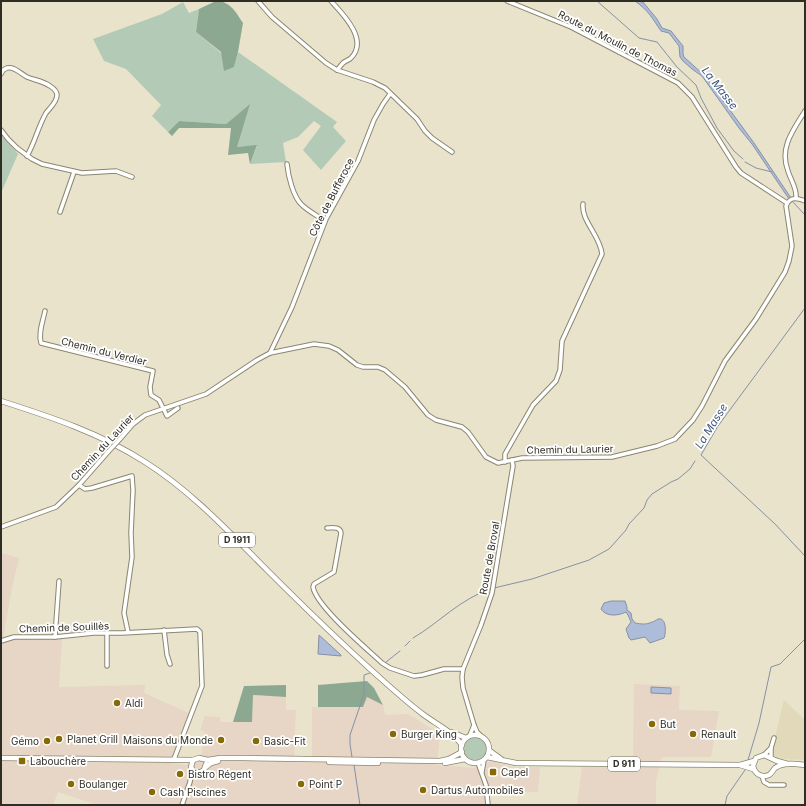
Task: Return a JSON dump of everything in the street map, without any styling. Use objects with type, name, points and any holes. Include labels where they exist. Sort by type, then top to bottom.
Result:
[{"type":"main road","name":"D 1911","points":[[1,400],[61,421],[106,439],[145,462],[176,483],[197,501],[305,609],[350,651],[402,698],[462,745]]},
{"type":"main road","name":"D 1911","points":[[442,728],[468,737]]},
{"type":"main road","points":[[174,759],[199,773],[211,763],[218,761],[441,764],[465,759],[473,763],[478,763],[485,759],[490,751],[488,741],[480,735],[468,737],[462,745],[462,752],[465,759]]},
{"type":"main road","name":"D 911","points":[[490,751],[502,760]]},
{"type":"main road","points":[[2,758],[193,760],[199,758],[208,760],[220,758],[244,758],[440,761],[450,759],[462,752]]},
{"type":"main road","points":[[788,764],[764,755],[758,756],[754,761],[753,769],[757,774],[762,776],[769,775],[774,768],[788,764],[805,764]]},
{"type":"main road","points":[[772,758],[774,768]]},
{"type":"main road","points":[[203,759],[206,763],[206,767]]},
{"type":"main road","name":"D 911","points":[[485,759],[516,763],[740,765],[754,761]]},
{"type":"main road","points":[[192,768],[193,760]]},
{"type":"main road","name":"D 911","points":[[740,765],[753,769]]},
{"type":"street","points":[[258,1],[272,17],[316,55],[337,70],[373,82],[385,88],[417,119],[432,138],[452,152]]},
{"type":"street","points":[[331,1],[353,26],[356,37],[356,48],[351,58],[343,63],[337,70]]},
{"type":"street","name":"Route du Moulin de Thomas","points":[[507,1],[572,27],[678,83],[692,97],[736,167],[742,173],[791,200],[805,201]]},
{"type":"street","points":[[1,74],[6,68],[11,68],[27,77],[48,85],[57,93],[57,97],[52,107],[47,112],[27,156]]},
{"type":"street","name":"Côte de Bufferoce","points":[[270,353],[292,306],[325,221],[358,161],[374,120],[390,94]]},
{"type":"street","name":"Chemin du Laurier","points":[[1,527],[56,507],[138,420],[145,415],[206,394],[270,353],[302,345],[323,345],[338,350],[357,365],[363,367],[378,367],[385,370],[405,387],[432,418],[462,427],[468,432],[486,457],[498,463],[529,457],[612,456],[657,446],[675,439],[693,420],[702,406],[725,361],[756,319],[785,272],[789,262],[792,246],[786,209],[791,200],[795,186],[788,173],[784,156],[786,144],[805,111]]},
{"type":"street","points":[[1,130],[8,139],[27,156],[42,164],[74,172],[89,173],[116,171],[132,177]]},
{"type":"street","points":[[287,164],[289,179],[298,201],[301,205],[325,221]]},
{"type":"street","points":[[60,212],[74,172]]},
{"type":"street","points":[[505,462],[505,454],[533,405],[556,381],[560,370],[562,341],[602,254],[601,245],[582,212],[583,204]]},
{"type":"street","name":"Chemin du Verdier","points":[[45,311],[41,328],[41,343],[153,371],[149,392],[159,400],[163,408]]},
{"type":"street","points":[[163,408],[167,416],[178,408]]},
{"type":"street","name":"Route de Broval","points":[[480,735],[474,725],[462,684],[463,669],[492,593],[513,466],[512,460]]},
{"type":"street","points":[[79,484],[85,489],[92,488],[132,476],[132,557],[124,613],[128,632]]},
{"type":"street","points":[[327,528],[338,528],[342,533],[334,572],[314,584],[313,587],[315,594],[327,610],[382,663],[390,668],[414,676],[444,669],[463,669]]},
{"type":"street","points":[[55,637],[59,581]]},
{"type":"street","name":"Chemin de Souillès","points":[[1,640],[14,637],[55,637],[197,629],[200,632],[202,686],[174,759]]},
{"type":"street","points":[[164,630],[170,664]]},
{"type":"street","points":[[107,633],[107,666]]},
{"type":"street","points":[[468,737],[474,725]]},
{"type":"street","points":[[772,758],[771,748],[774,738]]},
{"type":"street","points":[[764,755],[771,748]]},
{"type":"street","points":[[482,773],[485,759]]},
{"type":"street","points":[[478,763],[486,787],[488,805]]},
{"type":"street","points":[[182,805],[190,782],[192,768]]},
{"type":"street","points":[[190,782],[193,777],[199,773]]},
{"type":"street","points":[[762,776],[764,782],[769,785],[784,785]]},
{"type":"shaded area","points":[[1,553],[19,558],[12,587],[3,640],[62,638],[59,687],[145,685],[144,693],[191,714],[171,763],[186,765],[202,754],[204,731],[200,730],[205,716],[220,717],[220,722],[252,722],[253,695],[286,697],[286,710],[296,710],[294,757],[312,757],[312,707],[363,707],[367,696],[383,705],[385,715],[408,714],[440,734],[437,765],[474,768],[492,761],[512,767],[540,767],[538,792],[486,792],[487,805],[97,805],[58,792],[53,805],[1,805]]},
{"type":"shaded area","points":[[634,684],[680,686],[679,710],[719,711],[711,757],[662,757],[656,781],[656,805],[577,805],[582,767],[633,768]]},
{"type":"shaded area","points":[[784,700],[805,720],[805,760],[777,758],[772,750]]},
{"type":"green space","points":[[216,1],[221,1],[229,5],[243,23],[234,67],[224,71],[221,52],[196,32],[199,9]]},
{"type":"green space","points":[[183,2],[189,13],[199,9],[196,32],[221,53],[234,67],[238,52],[337,122],[333,127],[346,141],[321,170],[303,150],[321,126],[314,121],[298,137],[283,143],[286,162],[250,164],[257,146],[236,147],[249,105],[226,124],[179,121],[168,132],[152,116],[161,105],[126,69],[104,61],[93,39],[162,14]]},
{"type":"green space","points":[[250,104],[237,147],[257,145],[250,164],[248,153],[228,155],[231,128],[179,128],[172,136],[168,132],[179,121],[226,124]]},
{"type":"green space","points":[[1,135],[18,154],[1,193]]},
{"type":"green space","points":[[367,681],[374,688],[383,705],[367,697],[363,707],[318,707],[318,685]]},
{"type":"green space","points":[[286,685],[286,697],[253,695],[252,722],[233,722],[244,686]]},
{"type":"green space","points":[[476,737],[481,738],[487,744],[487,754],[481,760],[476,761],[471,760],[465,754],[464,749],[465,744],[471,738]]},
{"type":"water","points":[[635,1],[643,2],[657,19],[662,28],[671,31],[683,46],[684,57],[705,76],[754,143],[791,198],[789,199],[752,144],[702,76],[692,69],[680,57],[679,46],[669,33],[661,31],[647,11]]},
{"type":"water","points":[[611,601],[625,601],[627,610],[631,613],[632,619],[635,623],[646,624],[661,619],[665,626],[664,638],[650,643],[645,637],[631,640],[626,629],[631,622],[626,612],[609,615],[601,609],[604,603]]},
{"type":"water","points":[[319,635],[341,655],[341,656],[318,654]]},
{"type":"water","points":[[651,687],[671,688],[671,694],[651,693]]},
{"type":"waterway","name":"La Masse","points":[[597,1],[639,38],[657,42],[677,67],[696,85],[701,98],[717,128],[734,151],[743,159]]},
{"type":"waterway","name":"La Masse","points":[[745,162],[756,168],[772,172]]},
{"type":"waterway","name":"La Masse","points":[[792,201],[805,215]]},
{"type":"waterway","name":"La Masse","points":[[805,308],[718,426],[701,455],[775,524],[805,556]]},
{"type":"waterway","points":[[494,588],[532,579],[589,560],[609,549],[644,508],[647,500],[652,494],[678,479],[690,469],[695,461]]},
{"type":"waterway","points":[[413,638],[470,598],[491,589]]},
{"type":"waterway","name":"La Masse","points":[[748,760],[759,723],[771,667],[780,664],[805,639]]},
{"type":"waterway","points":[[405,646],[410,641]]},
{"type":"waterway","points":[[386,662],[400,651]]},
{"type":"waterway","points":[[352,757],[350,735],[364,694],[364,675],[370,673]]},
{"type":"waterway","points":[[354,765],[360,805]]},
{"type":"waterway","name":"La Masse","points":[[725,805],[727,796],[745,770]]},
{"type":"place","name":"Aldi","points":[[117,703]]},
{"type":"place","name":"But","points":[[652,724]]},
{"type":"place","name":"Burger King","points":[[393,734]]},
{"type":"place","name":"Renault","points":[[693,734]]},
{"type":"place","name":"Planet Grill","points":[[59,739]]},
{"type":"place","name":"Maisons du Monde","points":[[221,740]]},
{"type":"place","name":"Gémo","points":[[47,741]]},
{"type":"place","name":"Basic-Fit","points":[[256,741]]},
{"type":"place","name":"Labouchère","points":[[22,761]]},
{"type":"place","name":"Capel","points":[[493,772]]},
{"type":"place","name":"Bistro Régent","points":[[180,774]]},
{"type":"place","name":"Boulanger","points":[[71,784]]},
{"type":"place","name":"Point P","points":[[301,784]]},
{"type":"place","name":"Dartus Automobiles","points":[[423,790]]},
{"type":"place","name":"Cash Piscines","points":[[152,792]]}]
